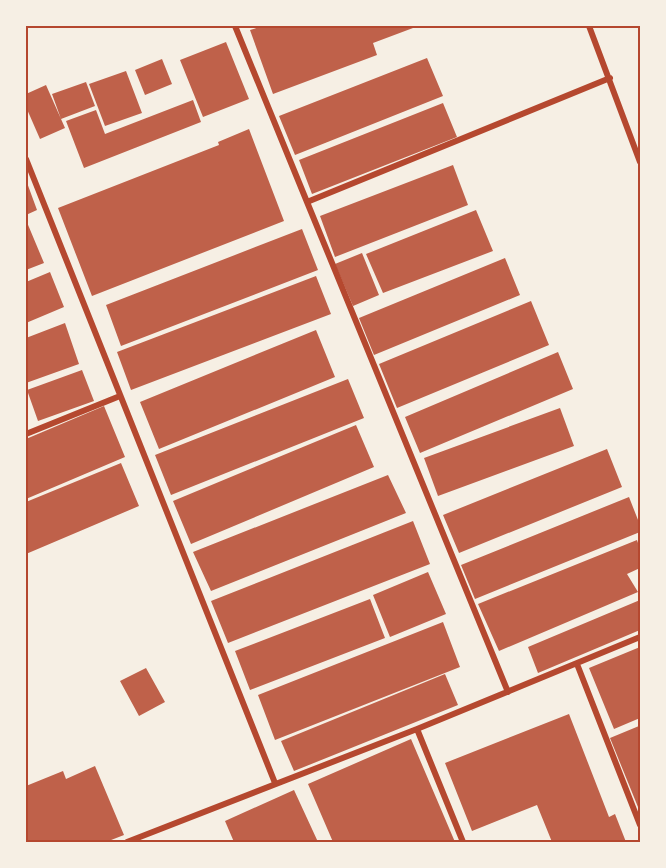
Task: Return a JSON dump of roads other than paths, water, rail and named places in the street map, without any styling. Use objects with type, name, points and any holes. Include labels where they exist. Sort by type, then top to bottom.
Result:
[{"type":"street","points":[[235,26],[508,692]]},
{"type":"street","points":[[590,26],[640,162]]},
{"type":"street","points":[[306,202],[610,78]]},
{"type":"street","points":[[26,159],[275,783]]},
{"type":"street","points":[[26,434],[120,396]]},
{"type":"street","points":[[128,843],[275,783],[417,729],[640,636]]},
{"type":"street","points":[[577,664],[640,825]]},
{"type":"street","points":[[417,729],[463,843]]}]
